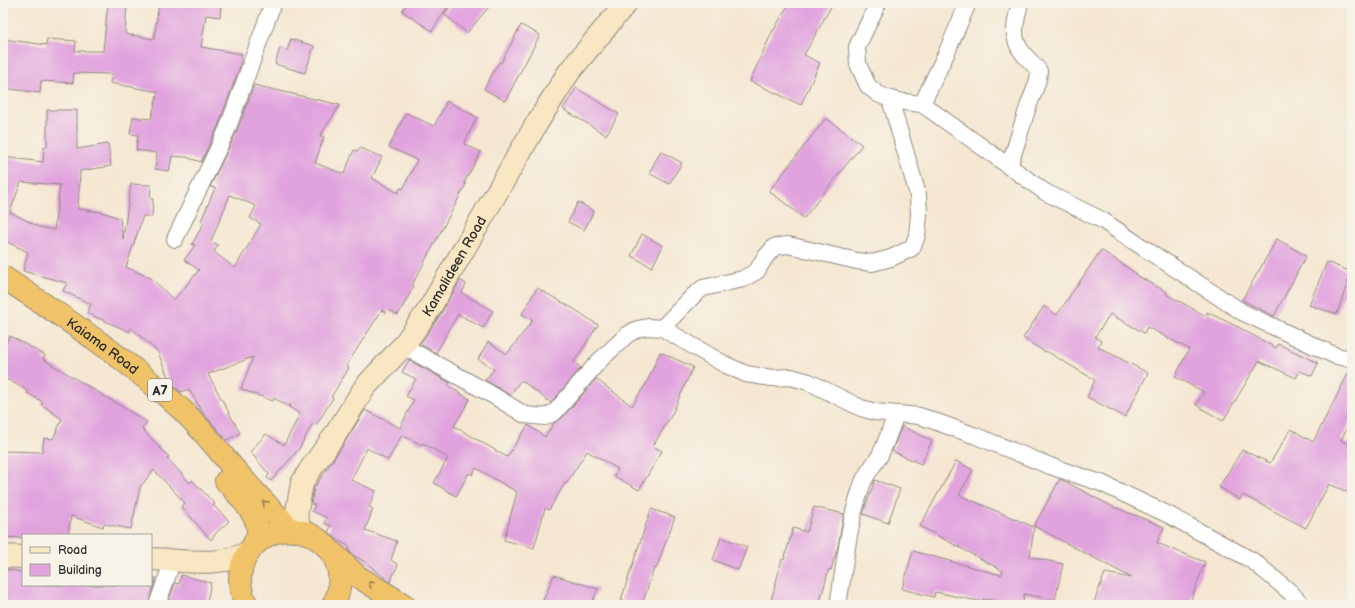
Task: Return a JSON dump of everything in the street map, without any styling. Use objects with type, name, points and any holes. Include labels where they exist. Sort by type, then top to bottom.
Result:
[{"type":"highway","name":"Kaiama Road","points":[[3,277],[111,351],[163,392],[200,429],[254,491],[297,531]]},
{"type":"highway","name":"Kaiama Road","points":[[3,293],[125,379],[176,423],[247,506],[253,516],[258,531],[251,549]]},
{"type":"highway","points":[[245,600],[239,580],[242,562],[251,549],[267,535],[284,530],[297,531],[317,538],[357,576],[404,605]]},
{"type":"highway","points":[[332,552],[338,568],[340,585],[333,605]]},
{"type":"street","points":[[175,239],[227,130],[272,6],[271,3]]},
{"type":"street","name":"Kamalideen Road","points":[[297,531],[296,516],[302,483],[310,470],[335,435],[365,387],[403,346],[428,311],[537,123],[569,72],[626,3]]},
{"type":"street","points":[[878,3],[857,47],[858,64],[868,86],[878,94],[890,99],[922,104],[1045,192],[1102,220],[1133,242],[1242,312],[1336,356],[1352,359]]},
{"type":"street","points":[[922,104],[968,3]]},
{"type":"street","points":[[1009,167],[1040,76],[1040,71],[1021,52],[1016,42],[1014,30],[1020,3]]},
{"type":"street","points":[[662,328],[694,295],[704,288],[743,279],[757,270],[774,247],[788,245],[872,263],[891,258],[912,248],[917,236],[919,214],[918,195],[890,99]]},
{"type":"street","points":[[403,346],[489,393],[525,415],[545,417],[555,412],[599,361],[627,334],[637,329],[648,327],[662,328],[724,364],[746,374],[772,378],[791,377],[809,382],[861,408],[875,412],[920,416],[976,436],[1050,466],[1102,483],[1169,515],[1253,561],[1290,592],[1302,605]]},
{"type":"street","points":[[838,605],[848,540],[862,484],[870,468],[879,456],[896,414]]},
{"type":"street","points":[[152,559],[205,562],[240,557],[251,549]]},
{"type":"street","points":[[3,556],[22,557]]},
{"type":"street","points":[[157,605],[173,560]]},
{"type":"street","points":[[205,562],[231,577],[245,600]]},
{"type":"building","points":[[108,3],[127,3],[125,34],[154,39],[159,3],[221,3],[220,17],[206,15],[201,47],[242,54],[240,66],[218,126],[201,162],[186,157],[172,156],[169,171],[155,169],[157,153],[136,150],[138,135],[130,134],[133,117],[151,119],[158,92],[110,83],[112,74],[74,73],[73,83],[41,81],[40,93],[3,88],[3,39],[46,45],[47,39],[76,41],[75,51],[103,51]]},
{"type":"building","points":[[407,3],[450,3],[432,31],[402,11]]},
{"type":"building","points":[[453,3],[492,3],[467,33],[444,14]]},
{"type":"building","points":[[789,3],[833,3],[804,55],[820,63],[801,105],[750,81],[773,30]]},
{"type":"building","points":[[521,25],[540,35],[505,101],[484,89],[499,62],[501,63]]},
{"type":"building","points":[[291,39],[314,46],[305,73],[275,64],[280,48],[287,51]]},
{"type":"building","points":[[254,85],[340,105],[320,136],[324,137],[315,163],[344,174],[354,150],[358,151],[360,148],[382,157],[372,178],[398,193],[400,188],[403,189],[417,160],[389,147],[406,113],[434,126],[447,101],[477,117],[464,144],[481,152],[398,315],[389,310],[386,313],[382,310],[346,366],[349,368],[316,425],[313,423],[299,449],[271,481],[267,478],[269,474],[250,452],[266,434],[284,445],[300,414],[289,407],[291,405],[288,406],[274,398],[273,401],[241,389],[253,357],[208,374],[240,433],[227,440],[202,412],[189,389],[181,392],[174,386],[173,382],[170,382],[158,352],[131,328],[130,332],[87,313],[91,304],[63,291],[67,283],[23,271],[28,252],[3,240],[3,157],[43,162],[44,147],[47,147],[47,110],[77,110],[77,149],[108,144],[111,166],[80,171],[78,209],[102,212],[120,218],[123,239],[131,184],[151,185],[150,199],[153,199],[152,217],[143,216],[126,267],[151,278],[174,300],[199,270],[184,260],[195,245],[192,244],[204,223],[201,221],[215,188],[210,187],[236,133]],"holes":[[[21,182],[60,185],[54,230],[39,227],[10,212]],[[230,195],[256,206],[250,218],[261,224],[235,268],[214,252],[218,245],[211,241]]]},
{"type":"building","points":[[576,88],[619,114],[606,135],[563,109]]},
{"type":"building","points":[[826,118],[862,145],[804,218],[769,191]]},
{"type":"building","points":[[661,151],[682,163],[669,184],[649,173]]},
{"type":"building","points":[[578,202],[594,211],[584,230],[568,222]]},
{"type":"building","points":[[642,234],[663,246],[652,267],[631,256]]},
{"type":"building","points":[[1277,239],[1306,256],[1274,316],[1242,300]]},
{"type":"building","points":[[1101,250],[1137,274],[1136,275],[1167,292],[1166,294],[1206,316],[1207,312],[1276,348],[1278,344],[1318,363],[1312,376],[1300,371],[1296,378],[1259,361],[1223,421],[1196,405],[1204,392],[1175,377],[1189,349],[1147,327],[1144,333],[1110,314],[1095,337],[1101,341],[1098,347],[1148,373],[1125,417],[1087,397],[1095,380],[1023,338],[1044,306],[1057,315]]},
{"type":"building","points":[[1327,262],[1351,272],[1337,314],[1309,305]]},
{"type":"building","points":[[460,280],[466,284],[462,293],[493,311],[483,328],[458,314],[436,353],[420,344],[439,317]]},
{"type":"building","points":[[537,288],[574,309],[598,325],[574,362],[581,368],[551,403],[521,380],[510,395],[485,380],[494,369],[478,359],[488,342],[507,354],[533,320],[522,314]]},
{"type":"building","points":[[10,336],[45,355],[43,359],[147,422],[142,429],[169,457],[167,458],[190,483],[192,480],[229,521],[211,540],[181,506],[185,503],[154,470],[140,487],[131,529],[104,524],[103,527],[71,516],[68,534],[22,534],[22,538],[3,537],[3,451],[42,452],[44,438],[53,439],[62,419],[41,404],[43,402],[27,393],[28,391],[3,377],[3,348]]},
{"type":"building","points":[[660,352],[693,367],[672,414],[653,446],[662,451],[639,490],[614,476],[618,469],[587,451],[549,510],[545,508],[534,548],[504,540],[517,492],[476,468],[472,475],[469,473],[456,496],[434,483],[448,458],[423,443],[422,445],[402,435],[388,460],[367,448],[351,480],[376,491],[369,507],[373,509],[365,530],[397,541],[391,560],[398,565],[390,582],[365,562],[353,555],[348,550],[350,547],[328,532],[331,526],[324,523],[327,518],[312,511],[315,505],[311,504],[314,488],[365,410],[400,428],[414,400],[406,396],[416,379],[402,372],[409,360],[450,383],[448,386],[470,399],[454,426],[507,457],[528,425],[545,437],[554,423],[562,418],[596,379],[632,406],[647,382]]},
{"type":"building","points":[[1351,368],[1352,418],[1341,440],[1352,446],[1352,494],[1329,484],[1306,528],[1243,495],[1240,500],[1219,487],[1242,450],[1270,463],[1291,429],[1313,442]]},
{"type":"building","points":[[902,426],[932,441],[921,464],[892,451]]},
{"type":"building","points":[[956,461],[973,470],[959,495],[1034,527],[1030,557],[1063,564],[1055,600],[1024,594],[1023,605],[983,599],[983,602],[935,592],[934,597],[902,589],[913,551],[1001,575],[1003,571],[920,526]]},
{"type":"building","points":[[1060,479],[1117,509],[1164,527],[1157,543],[1205,562],[1189,605],[1093,605],[1105,573],[1132,578],[1034,526]]},
{"type":"building","points":[[875,480],[900,489],[888,523],[863,514]]},
{"type":"building","points":[[814,507],[844,514],[838,546],[831,570],[829,569],[819,605],[788,605],[771,601],[782,559],[784,560],[793,528],[807,532]]},
{"type":"building","points":[[651,509],[675,517],[656,569],[654,568],[642,605],[637,605],[621,600]]},
{"type":"building","points":[[721,537],[747,547],[738,570],[713,560]]},
{"type":"building","points":[[3,569],[22,572],[22,586],[152,586],[152,577],[156,578],[148,605],[3,605]]},
{"type":"building","points":[[181,575],[211,583],[206,605],[167,605],[175,583],[179,584]]},
{"type":"building","points":[[554,575],[598,589],[591,605],[541,605]]}]
